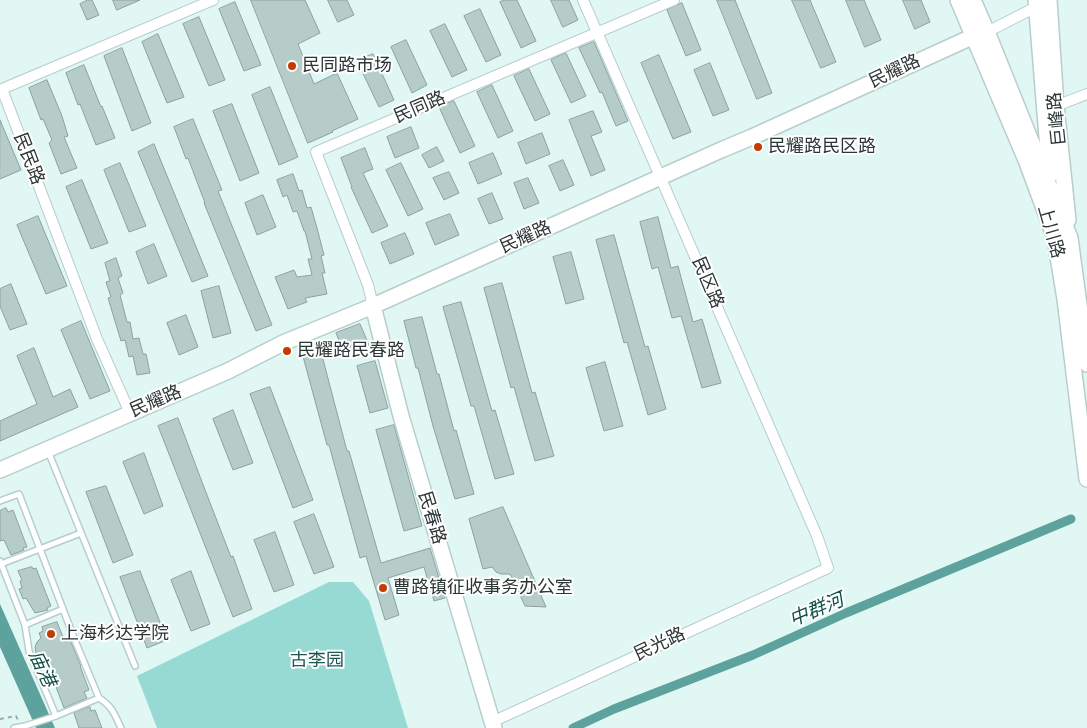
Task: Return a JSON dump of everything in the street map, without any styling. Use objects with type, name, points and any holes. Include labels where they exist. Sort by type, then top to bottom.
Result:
[{"type":"street","name":"民民路","points":[[130,413],[98,339],[1,89],[213,0]]},
{"type":"street","name":"民区路","points":[[584,0],[817,536],[828,568]]},
{"type":"street","name":"民同路","points":[[373,306],[368,286],[316,152],[674,0]]},
{"type":"street","name":"上川路","points":[[958,0],[980,34],[1052,172],[1051,192],[1063,238],[1087,364]]},
{"type":"street","name":"上川路","points":[[973,0],[980,34],[1028,164],[1063,238],[1065,299],[1087,479]]},
{"type":"street","name":"民耀路","points":[[0,470],[228,371],[283,343],[373,306],[752,137],[980,34],[1044,1]]},
{"type":"street","name":"巨峰路","points":[[1044,1],[1056,106],[1052,172]]},
{"type":"street","name":"巨峰路","points":[[1044,1],[1052,172],[1063,238]]},
{"type":"street","points":[[1056,106],[1087,94]]},
{"type":"street","points":[[1028,164],[1037,173],[1052,172]]},
{"type":"street","name":"民春路","points":[[373,306],[401,416],[493,725]]},
{"type":"street","name":"民光路","points":[[493,725],[828,568]]},
{"type":"lane","points":[[47,449],[135,666]]},
{"type":"lane","points":[[0,501],[19,494],[99,698],[112,709],[121,728]]},
{"type":"lane","points":[[56,716],[29,651],[25,625],[1,563],[81,533]]},
{"type":"lane","points":[[25,625],[63,609]]},
{"type":"lane","points":[[14,728],[56,716],[99,698]]},
{"type":"path","points":[[0,719],[16,716]]},
{"type":"green space","name":"古李园","points":[[329,582],[353,582],[369,601],[408,728],[157,728],[137,676]]},
{"type":"shaded area","points":[[0,604],[55,728],[36,728],[0,647]]},
{"type":"building","points":[[92,0],[99,15],[87,20],[80,4]]},
{"type":"building","points":[[113,0],[140,0],[117,10]]},
{"type":"building","name":"民同路市场","points":[[251,0],[305,0],[320,33],[298,44],[314,84],[337,73],[358,119],[308,143]]},
{"type":"building","points":[[328,0],[347,0],[354,15],[338,22]]},
{"type":"building","points":[[517,0],[536,41],[521,48],[500,2]]},
{"type":"building","points":[[551,0],[569,0],[578,20],[563,27]]},
{"type":"building","points":[[717,0],[735,0],[772,93],[757,99]]},
{"type":"building","points":[[792,0],[810,0],[836,62],[821,68]]},
{"type":"building","points":[[846,0],[864,0],[881,40],[865,47]]},
{"type":"building","points":[[903,0],[921,0],[930,22],[915,29]]},
{"type":"building","points":[[235,2],[261,65],[244,71],[219,9]]},
{"type":"building","points":[[682,3],[701,50],[686,56],[667,10]]},
{"type":"building","points":[[480,9],[501,55],[486,62],[464,16]]},
{"type":"building","points":[[199,17],[225,80],[209,86],[183,24]]},
{"type":"building","points":[[445,24],[467,70],[452,77],[430,31]]},
{"type":"building","points":[[158,34],[184,97],[167,103],[142,42]]},
{"type":"building","points":[[406,40],[427,85],[412,93],[391,47]]},
{"type":"building","points":[[594,42],[628,121],[616,126],[602,92],[600,93],[579,48]]},
{"type":"building","points":[[122,48],[151,123],[132,131],[104,56]]},
{"type":"building","points":[[566,53],[586,96],[571,103],[551,60]]},
{"type":"building","points":[[373,54],[394,100],[379,107],[357,61]]},
{"type":"building","points":[[659,55],[691,132],[673,139],[641,63]]},
{"type":"building","points":[[710,63],[729,110],[713,116],[694,70]]},
{"type":"building","points":[[84,65],[115,138],[96,145],[66,73]]},
{"type":"building","points":[[529,69],[550,114],[535,121],[514,76]]},
{"type":"building","points":[[47,80],[62,116],[68,136],[64,137],[77,168],[61,174],[49,143],[52,140],[43,119],[41,120],[29,88]]},
{"type":"building","points":[[492,85],[513,131],[498,138],[477,92]]},
{"type":"building","points":[[270,87],[298,157],[279,165],[252,95]]},
{"type":"building","points":[[454,101],[475,146],[460,153],[439,107]]},
{"type":"building","points":[[232,104],[259,173],[240,181],[213,111]]},
{"type":"building","points":[[593,111],[602,132],[591,136],[605,170],[591,176],[569,120]]},
{"type":"building","points":[[193,119],[222,190],[218,191],[272,325],[256,331],[174,127]]},
{"type":"building","points":[[0,120],[21,170],[0,179]]},
{"type":"building","points":[[411,127],[419,148],[395,158],[387,137]]},
{"type":"building","points":[[542,133],[550,154],[526,164],[518,143]]},
{"type":"building","points":[[154,144],[208,276],[192,282],[138,152]]},
{"type":"building","points":[[437,147],[444,161],[429,168],[422,155]]},
{"type":"building","points":[[365,148],[373,169],[363,173],[388,226],[372,233],[351,187],[341,158]]},
{"type":"building","points":[[493,153],[502,174],[478,184],[469,163]]},
{"type":"building","points":[[563,160],[574,185],[560,191],[549,166]]},
{"type":"building","points":[[120,163],[146,226],[129,232],[104,170]]},
{"type":"building","points":[[401,163],[423,209],[408,216],[386,170]]},
{"type":"building","points":[[449,172],[459,193],[444,200],[433,178]]},
{"type":"building","points":[[293,174],[299,191],[302,190],[307,208],[311,207],[317,228],[324,255],[321,256],[325,273],[322,273],[327,294],[305,298],[307,302],[288,309],[275,277],[294,270],[297,277],[312,275],[308,259],[312,259],[305,231],[297,211],[293,212],[287,195],[283,197],[277,180]]},
{"type":"building","points":[[528,178],[539,203],[524,209],[514,183]]},
{"type":"building","points":[[82,180],[108,243],[91,249],[66,187]]},
{"type":"building","points":[[492,193],[503,219],[489,224],[478,199]]},
{"type":"building","points":[[263,195],[276,227],[257,235],[245,203]]},
{"type":"building","points":[[450,214],[459,235],[435,245],[426,223]]},
{"type":"building","points":[[38,216],[67,286],[46,294],[17,225]]},
{"type":"building","points":[[658,217],[671,268],[678,266],[693,322],[702,319],[721,383],[702,388],[681,316],[672,318],[658,267],[652,269],[640,222]]},
{"type":"building","points":[[405,233],[414,254],[390,264],[381,243]]},
{"type":"building","points":[[614,235],[645,347],[648,346],[666,409],[648,415],[627,342],[624,343],[596,240]]},
{"type":"building","points":[[154,244],[167,276],[148,284],[136,252]]},
{"type":"building","points":[[571,252],[584,299],[566,304],[553,257]]},
{"type":"building","points":[[116,258],[122,276],[118,278],[123,293],[120,295],[127,322],[130,322],[133,339],[139,338],[143,354],[146,354],[150,373],[137,375],[133,356],[129,357],[125,340],[121,341],[108,298],[111,297],[106,282],[110,281],[105,263]]},
{"type":"building","points":[[502,283],[532,393],[535,392],[554,456],[535,461],[514,387],[511,388],[484,288]]},
{"type":"building","points":[[11,284],[27,324],[10,330],[0,306],[0,289]]},
{"type":"building","points":[[219,286],[231,333],[213,338],[201,291]]},
{"type":"building","points":[[461,302],[492,411],[495,410],[514,474],[495,479],[474,406],[471,406],[443,307]]},
{"type":"building","points":[[186,315],[198,347],[179,355],[167,323]]},
{"type":"building","points":[[422,317],[437,374],[439,374],[454,431],[456,430],[474,494],[455,499],[404,321]]},
{"type":"building","points":[[81,321],[110,391],[90,399],[61,330]]},
{"type":"building","points":[[360,324],[369,345],[345,355],[336,333]]},
{"type":"building","points":[[319,344],[347,451],[349,451],[381,563],[430,548],[445,598],[434,601],[424,567],[388,578],[399,615],[385,620],[366,556],[360,558],[301,349]]},
{"type":"building","points":[[34,348],[53,397],[70,389],[78,407],[0,441],[0,421],[37,404],[17,356]]},
{"type":"building","points":[[375,361],[388,408],[370,413],[357,366]]},
{"type":"building","points":[[605,362],[623,426],[604,431],[586,368]]},
{"type":"building","points":[[270,387],[313,500],[293,508],[250,394]]},
{"type":"building","points":[[233,410],[253,463],[233,470],[213,419]]},
{"type":"building","points":[[178,418],[252,609],[233,617],[158,426]]},
{"type":"building","points":[[394,425],[422,526],[404,531],[376,430]]},
{"type":"building","points":[[144,453],[163,506],[144,514],[123,462]]},
{"type":"building","points":[[106,486],[133,555],[113,563],[86,492]]},
{"type":"building","points":[[503,507],[546,607],[525,606],[510,574],[501,574],[492,567],[483,569],[469,519]]},
{"type":"building","points":[[6,508],[8,512],[13,510],[27,547],[11,555],[4,540],[0,541],[0,511]]},
{"type":"building","points":[[314,514],[334,567],[314,574],[294,522]]},
{"type":"building","points":[[275,532],[294,585],[274,592],[254,540]]},
{"type":"building","points":[[32,567],[33,569],[36,568],[51,606],[47,608],[48,610],[35,613],[26,598],[23,599],[19,589],[22,588],[20,581],[22,580],[18,571]]},
{"type":"building","points":[[140,571],[167,640],[147,648],[120,577]]},
{"type":"building","points":[[191,571],[210,624],[191,631],[171,580]]},
{"type":"building","points":[[57,622],[65,642],[70,640],[89,690],[84,692],[87,698],[64,708],[50,671],[48,672],[36,653],[35,647],[41,638],[39,633],[43,631],[42,627]]},
{"type":"building","points":[[90,707],[91,711],[95,710],[102,728],[79,728],[74,713]]},
{"type":"waterway","name":"中群河","points":[[573,728],[614,709],[753,655],[846,613],[1071,519]]},
{"type":"place","name":"民同路市场","points":[[292,66]]},
{"type":"place","name":"民耀路民区路","points":[[758,147]]},
{"type":"place","name":"民耀路民春路","points":[[287,351]]},
{"type":"place","name":"曹路镇征收事务办公室","points":[[383,588]]},
{"type":"place","name":"上海杉达学院","points":[[51,634]]},
{"type":"water label","name":"庙港","points":[[41,669]]}]
